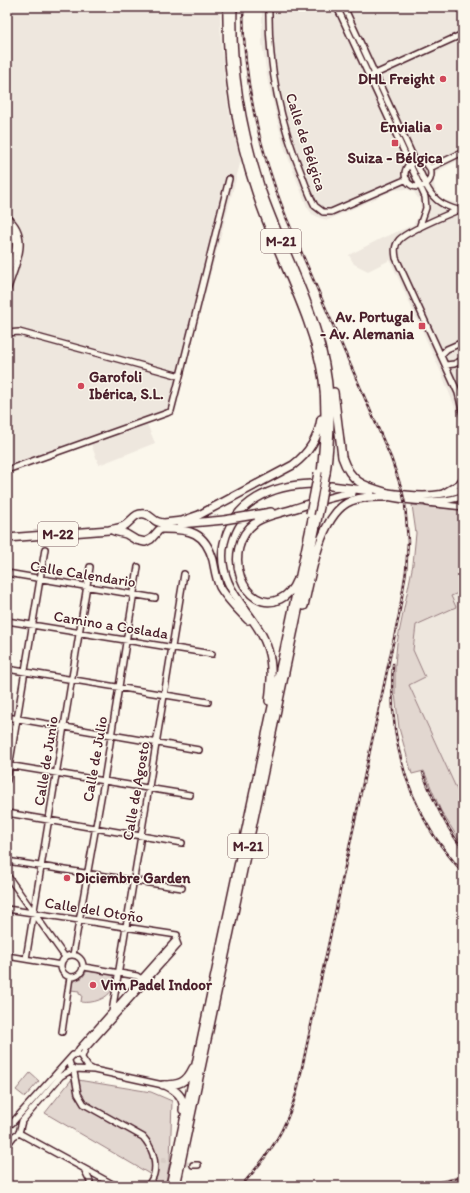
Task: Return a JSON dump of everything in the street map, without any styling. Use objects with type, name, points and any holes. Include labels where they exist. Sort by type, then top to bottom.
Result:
[{"type":"highway","name":"M-21","points":[[176,1186],[320,507],[325,438],[323,380],[316,349],[303,310],[262,211],[238,127],[231,77],[227,7]]},
{"type":"highway","name":"M-21","points":[[170,1186],[312,514],[330,443],[330,396],[326,365],[316,328],[268,208],[253,162],[244,126],[236,77],[233,36],[233,7]]},
{"type":"highway","points":[[316,328],[324,347],[335,395],[342,457],[345,465],[352,476],[361,484],[388,495]]},
{"type":"highway","points":[[164,526],[199,515],[217,507],[293,465],[303,458],[310,450],[316,440],[320,428],[322,414],[316,349]]},
{"type":"highway","points":[[257,776],[272,680],[271,662],[265,642],[258,627],[235,596],[227,580],[223,556],[227,531],[238,513],[254,499],[274,490],[295,485],[312,484]]},
{"type":"highway","points":[[331,486],[373,491]]},
{"type":"highway","name":"M-22","points":[[7,538],[118,529],[134,517],[141,514],[149,515],[164,526],[224,520],[308,505],[352,493]]},
{"type":"highway","points":[[280,699],[318,549],[329,522],[339,510],[350,501],[367,496],[388,495]]},
{"type":"highway","points":[[308,505],[265,518],[250,527],[242,539],[237,553],[238,569],[243,582],[253,595],[262,600],[277,600],[292,589],[298,572],[312,514]]},
{"type":"highway","points":[[154,520],[156,529],[155,534]]},
{"type":"highway","points":[[129,522],[128,527],[131,536]]},
{"type":"highway","points":[[164,526],[190,531],[204,541],[211,554],[218,582],[224,592],[265,642]]},
{"type":"highway","name":"M-22","points":[[109,530],[122,532],[136,540],[145,542],[151,539],[164,526]]},
{"type":"highway","points":[[163,1085],[178,1084],[185,1081],[189,1075],[193,1067],[198,1041],[205,1020]]},
{"type":"highway","points":[[163,1085],[172,1089],[182,1098],[184,1106],[179,1143]]},
{"type":"main road","points":[[352,493],[436,496],[463,489]]},
{"type":"main road","points":[[352,493],[373,491],[420,501],[433,502],[463,496]]},
{"type":"street","name":"Calle de Bélgica","points":[[269,7],[270,45],[277,94],[292,148],[315,206],[323,212],[331,212],[407,179]]},
{"type":"street","points":[[337,7],[410,164],[423,185],[438,202],[450,208],[460,209]]},
{"type":"street","points":[[344,7],[416,161],[423,185],[426,208],[419,228]]},
{"type":"street","points":[[369,77],[463,34]]},
{"type":"street","points":[[430,168],[463,152]]},
{"type":"street","points":[[416,161],[424,162],[430,168],[431,176],[423,185],[413,185],[407,179],[406,171],[410,164],[416,161]]},
{"type":"street","points":[[7,470],[171,411],[229,179]]},
{"type":"street","points":[[460,209],[408,233],[398,241],[395,247],[396,258],[463,402]]},
{"type":"street","points":[[7,217],[13,222],[18,230],[21,244],[7,291]]},
{"type":"street","points":[[7,223],[14,233],[16,243],[16,249],[7,276]]},
{"type":"street","points":[[8,332],[19,332],[180,376]]},
{"type":"street","points":[[441,355],[447,349],[463,342]]},
{"type":"street","points":[[446,365],[454,364],[463,360]]},
{"type":"street","points":[[458,393],[463,414]]},
{"type":"street","points":[[436,496],[453,487],[463,478]]},
{"type":"street","points":[[420,501],[463,507]]},
{"type":"street","points":[[7,780],[8,765],[45,549]]},
{"type":"street","name":"Calle de Junio","points":[[26,959],[78,632],[90,567]]},
{"type":"street","name":"Calle de Julio","points":[[73,955],[104,781],[138,567]]},
{"type":"street","name":"Calle Calendario","points":[[7,573],[155,598]]},
{"type":"street","name":"Calle de Agosto","points":[[112,1012],[172,648],[182,602],[184,574]]},
{"type":"street","name":"Camino a Coslada","points":[[7,620],[212,654]]},
{"type":"street","points":[[7,669],[208,702]]},
{"type":"street","points":[[7,717],[199,750]]},
{"type":"street","points":[[8,765],[190,795]]},
{"type":"street","points":[[7,813],[182,843]]},
{"type":"street","points":[[7,861],[182,888]]},
{"type":"street","points":[[7,875],[65,957]]},
{"type":"street","name":"Calle del Otoño","points":[[7,909],[126,927],[176,937],[143,980]]},
{"type":"street","points":[[73,955],[80,958],[84,964],[84,968],[80,974],[74,978],[64,974],[61,965],[65,957],[73,955]]},
{"type":"street","points":[[7,956],[61,965]]},
{"type":"street","points":[[84,968],[137,976],[143,980]]},
{"type":"street","points":[[62,1032],[70,977]]},
{"type":"street","points":[[8,1128],[58,1071],[69,1061],[71,1057],[76,1054],[112,1012],[143,980]]},
{"type":"street","points":[[7,1145],[20,1130],[22,1122],[61,1076],[83,1065],[85,1049],[143,980]]},
{"type":"street","points":[[76,1054],[83,1058],[88,1067],[94,1070]]},
{"type":"street","points":[[69,1061],[69,1064],[75,1069],[94,1070],[163,1085]]},
{"type":"street","points":[[75,1069],[74,1072],[78,1094],[84,1104],[143,1138],[148,1143],[154,1159],[154,1174],[148,1186]]},
{"type":"street","points":[[8,1128],[16,1124],[20,1130],[113,1185]]},
{"type":"street","points":[[8,1128],[9,1134],[14,1136]]},
{"type":"street","points":[[154,1159],[161,1160]]},
{"type":"street","points":[[83,1168],[90,1181],[90,1186]]},
{"type":"shaded area","points":[[7,7],[220,7],[221,44],[228,105],[241,160],[173,414],[147,424],[155,443],[99,465],[91,444],[7,474]]},
{"type":"shaded area","points":[[262,7],[463,7],[463,158],[442,169],[434,176],[434,184],[436,193],[441,199],[457,203],[463,201],[463,441],[458,415],[440,370],[390,260],[368,271],[354,264],[349,255],[382,238],[413,225],[421,212],[420,201],[414,192],[406,189],[394,190],[328,220],[312,214],[307,207],[283,144],[268,82],[262,43]]},
{"type":"shaded area","points":[[412,505],[463,510],[463,538],[459,539],[463,553],[463,591],[451,596],[456,607],[416,625],[413,650],[425,677],[409,685],[463,803],[463,846],[441,811],[424,771],[412,774],[399,728],[395,694],[395,665],[397,643],[413,564],[416,533]]},
{"type":"shaded area","points":[[463,591],[463,803],[409,685],[425,677],[413,650],[416,625],[455,607],[451,596]]},
{"type":"shaded area","name":"Vim Padel Indoor","points":[[87,971],[113,975],[115,978],[114,986],[111,992],[104,998],[90,1002],[81,1002],[82,995],[79,994],[79,991],[71,990],[72,982],[82,978]]},
{"type":"shaded area","points":[[30,1073],[39,1081],[25,1097],[16,1090]]},
{"type":"shaded area","points":[[72,1079],[151,1092],[172,1101],[170,1161],[165,1186],[148,1186],[153,1176],[45,1113]]},
{"type":"tunnel","points":[[161,1160],[193,1165]]},
{"type":"railway","points":[[241,1186],[268,1153],[282,1131],[297,1091],[399,615],[406,571],[408,541],[405,504],[402,490],[391,458],[286,217],[268,166],[254,114],[249,88],[243,7]]},
{"type":"railway","points":[[393,664],[392,686],[395,729],[404,771],[411,792],[431,831],[463,873]]},
{"type":"railway","points":[[423,773],[440,812],[463,849]]},
{"type":"railway","points":[[422,1186],[463,1177]]},
{"type":"place","name":"DHL Freight","points":[[443,79]]},
{"type":"place","name":"Envialia","points":[[439,127]]},
{"type":"place","name":"Suiza - Bélgica","points":[[395,143]]},
{"type":"place","name":"Av. Portugal - Av. Alemania","points":[[422,326]]},
{"type":"place","name":"Garofoli Ibérica, S.L.","points":[[81,386]]},
{"type":"place","name":"Diciembre Garden","points":[[67,878]]},
{"type":"place","name":"Vim Padel Indoor","points":[[93,985]]}]
